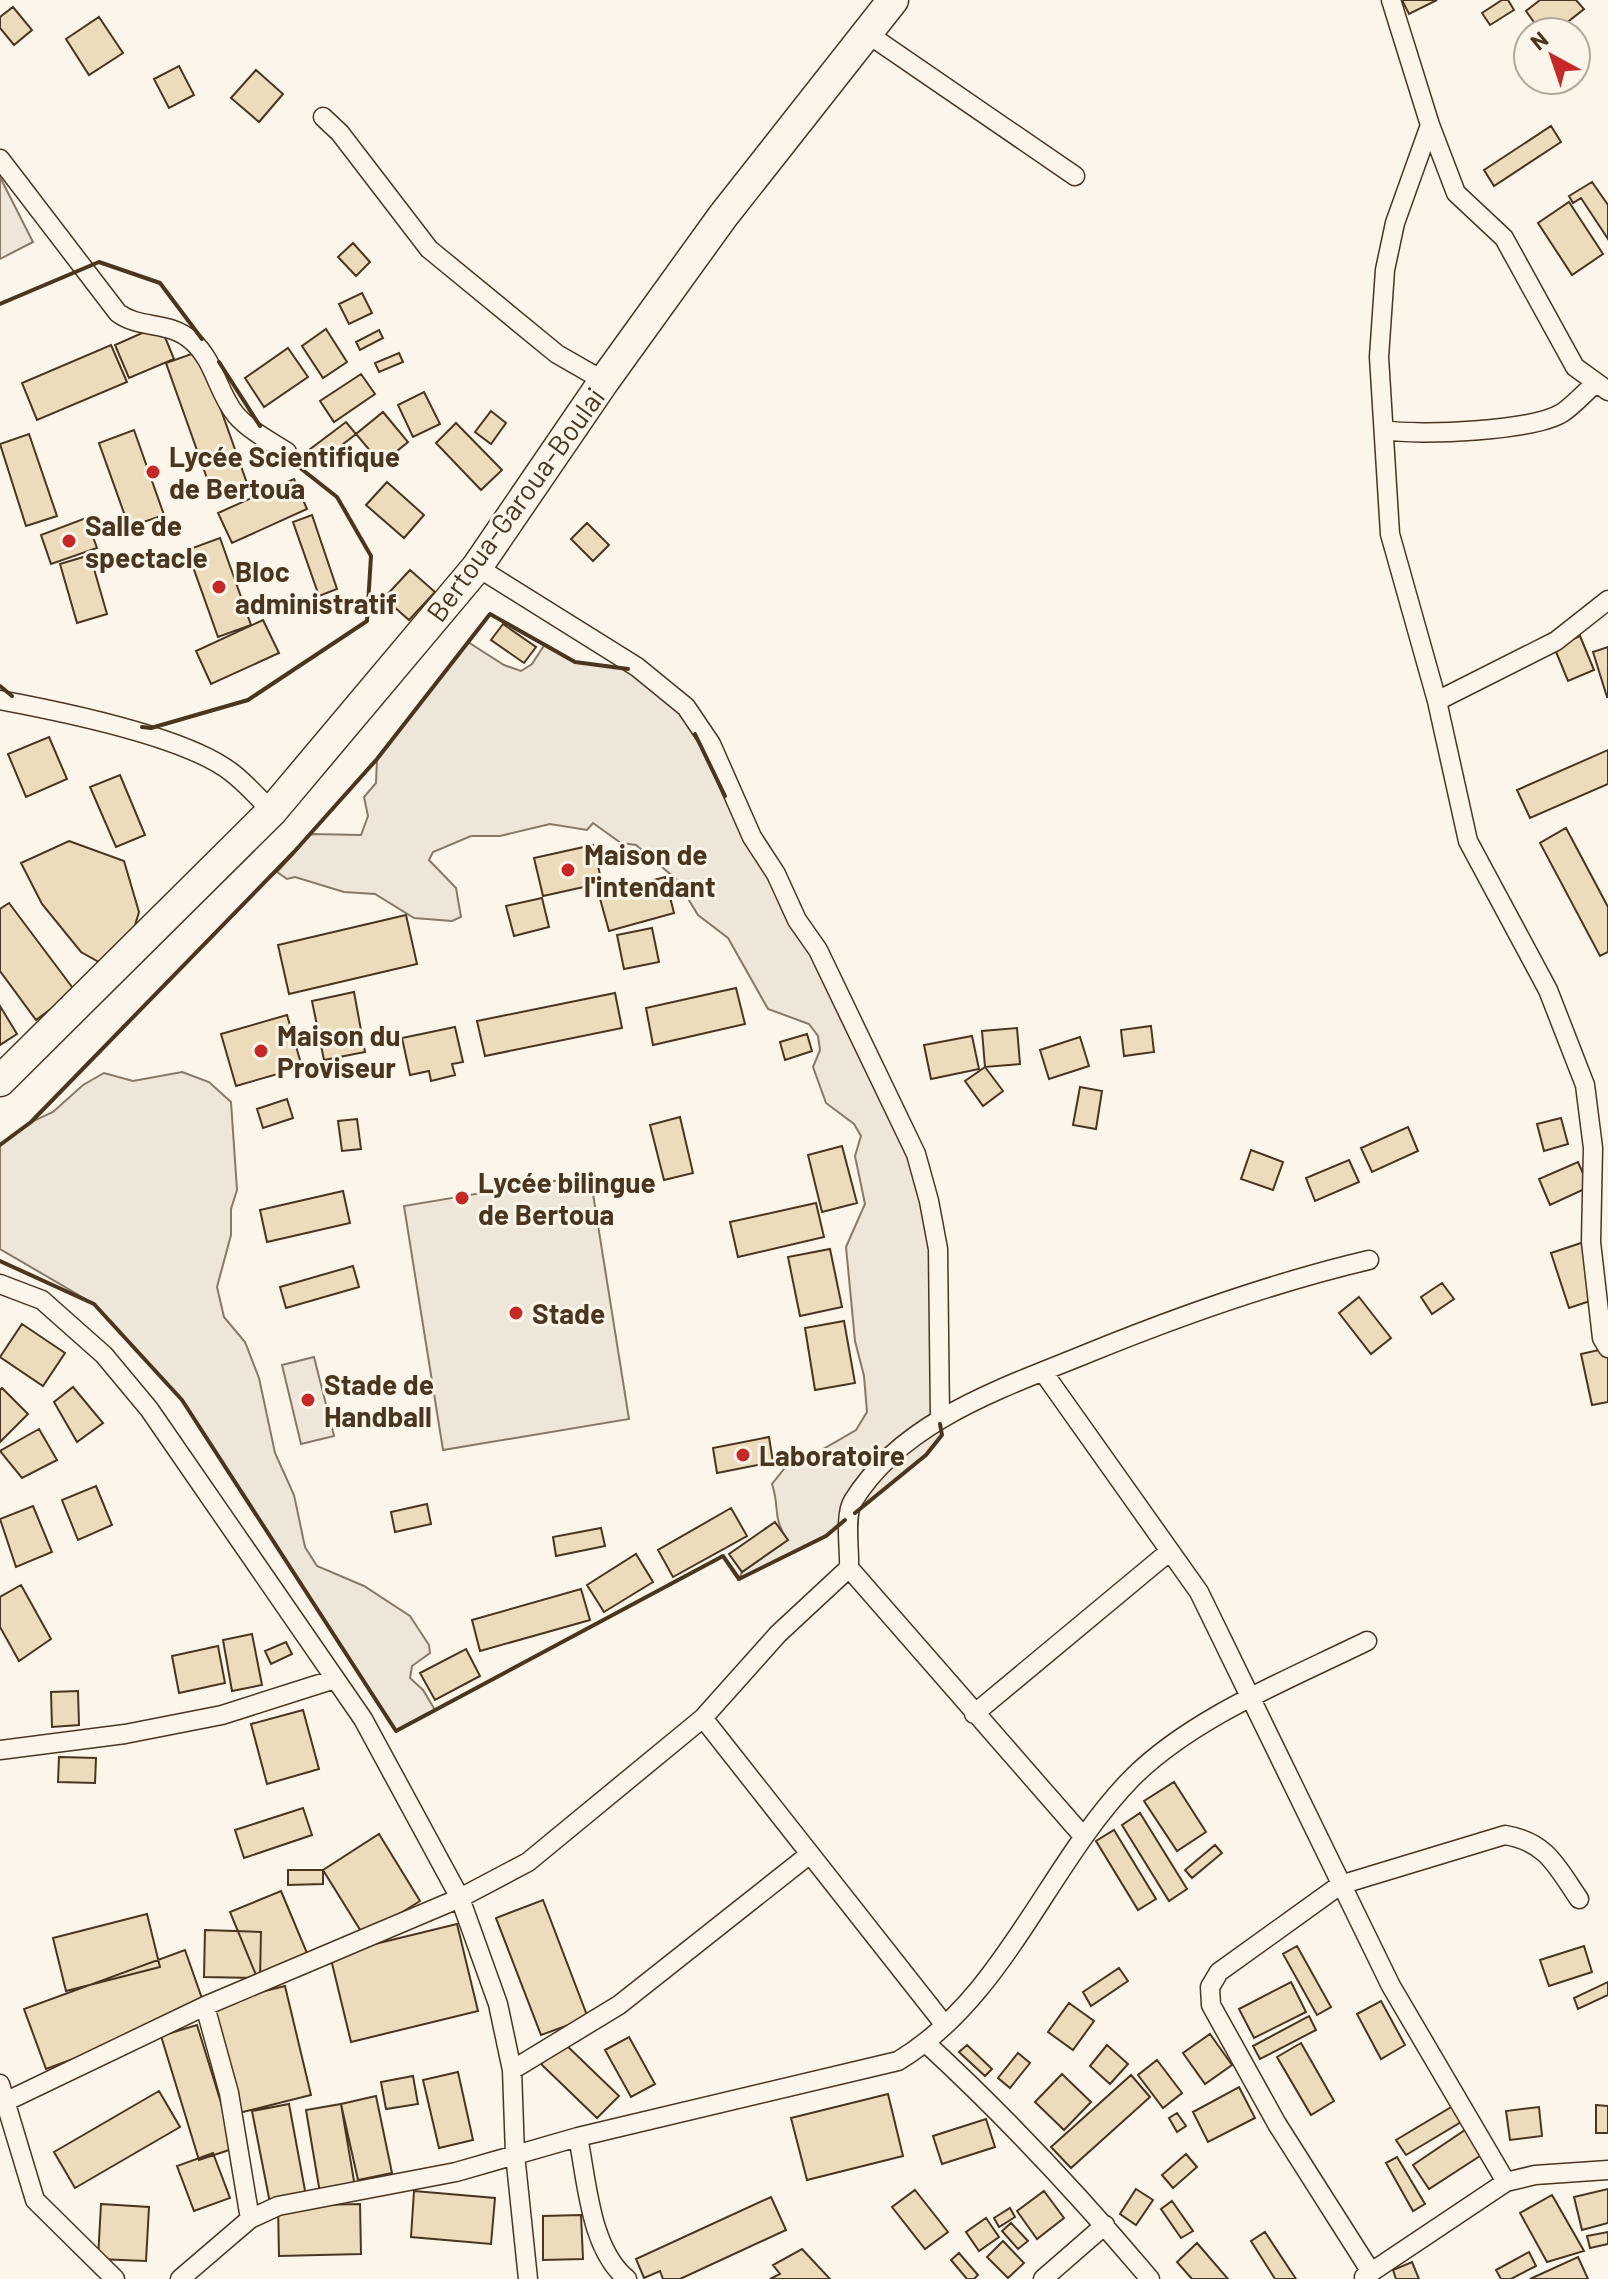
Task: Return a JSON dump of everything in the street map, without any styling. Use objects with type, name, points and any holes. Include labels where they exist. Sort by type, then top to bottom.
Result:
[{"type":"highway","name":"Bertoua-Garoua-Boulai","points":[[0,1081],[272,811],[477,567],[604,381],[723,216],[893,0]]},
{"type":"street","points":[[1384,430],[1417,436],[1462,429],[1506,428],[1561,414],[1601,388],[1575,367],[1504,238],[1456,193],[1430,125],[1391,0]]},
{"type":"street","points":[[868,34],[1075,176]]},
{"type":"street","points":[[323,117],[340,133],[429,249],[557,354],[604,381]]},
{"type":"street","points":[[1430,125],[1395,223],[1385,270],[1379,357],[1390,534],[1437,701],[1468,841],[1548,990],[1585,1085],[1593,1148],[1591,1242],[1602,1338],[1608,1348]]},
{"type":"street","points":[[0,159],[118,313],[136,322],[173,328],[188,337],[210,362],[236,415],[287,452]]},
{"type":"street","points":[[477,567],[663,687],[686,707],[711,744],[740,812],[797,920],[825,963],[916,1154],[938,1249],[940,1418]]},
{"type":"street","points":[[1437,701],[1556,641],[1608,600]]},
{"type":"street","points":[[0,700],[70,713],[176,746],[230,771],[272,811]]},
{"type":"street","points":[[1083,1836],[849,1568],[851,1504],[882,1466],[940,1418],[974,1400],[1164,1322],[1283,1280],[1369,1260]]},
{"type":"street","points":[[0,1284],[42,1300],[104,1355],[182,1455],[363,1719],[460,1898],[498,2004],[512,2070],[515,2154],[528,2279]]},
{"type":"street","points":[[1043,1372],[1199,1592],[1391,1986],[1506,2182]]},
{"type":"street","points":[[974,1714],[1170,1551]]},
{"type":"street","points":[[115,2279],[35,2200],[27,2182],[4,2092],[460,1898],[528,1862],[703,1718],[778,1634],[849,1568]]},
{"type":"street","points":[[180,2279],[250,2219],[278,2206],[456,2172],[578,2137],[898,2061],[927,2044],[1014,1947],[1083,1836],[1134,1777],[1194,1731],[1251,1698],[1367,1641]]},
{"type":"street","points":[[0,1750],[125,1734],[222,1715],[335,1679]]},
{"type":"street","points":[[703,1718],[944,2024]]},
{"type":"street","points":[[1579,1899],[1549,1856],[1528,1839],[1505,1835],[1340,1885],[1219,1972],[1210,1987],[1211,2005],[1366,2276],[1506,2182],[1535,2175],[1608,2170]]},
{"type":"street","points":[[512,2070],[619,2005],[810,1854]]},
{"type":"street","points":[[205,2006],[229,2093],[250,2219]]},
{"type":"street","points":[[927,2044],[986,2099],[1105,2225],[1150,2279]]},
{"type":"street","points":[[578,2137],[605,2249],[618,2271],[627,2279]]},
{"type":"street","points":[[1043,2279],[1105,2225]]},
{"type":"shaded area","points":[[0,177],[33,242],[0,259]]},
{"type":"shaded area","points":[[468,642],[504,665],[521,671],[532,664],[545,644],[575,662],[626,668],[684,711],[756,853],[787,894],[914,1159],[935,1237],[937,1392],[942,1435],[926,1455],[826,1536],[739,1579],[742,1572],[787,1540],[779,1524],[772,1484],[788,1464],[811,1456],[856,1430],[867,1412],[864,1376],[855,1341],[846,1247],[865,1204],[855,1156],[861,1136],[854,1124],[826,1103],[813,1067],[820,1050],[818,1036],[809,1024],[768,1009],[728,938],[698,915],[676,879],[636,845],[621,843],[593,823],[587,830],[550,824],[500,836],[471,836],[433,852],[429,860],[456,888],[461,917],[452,921],[414,918],[375,894],[344,892],[295,877],[287,879],[277,872],[311,834],[361,835],[368,816],[364,797],[376,783],[377,759]]},
{"type":"shaded area","points":[[182,1072],[209,1082],[231,1102],[237,1190],[231,1209],[231,1235],[217,1287],[224,1317],[245,1342],[259,1378],[275,1453],[294,1495],[305,1547],[317,1566],[364,1586],[410,1616],[429,1645],[430,1653],[412,1666],[410,1678],[423,1690],[435,1710],[396,1731],[182,1400],[94,1304],[0,1249],[0,1145],[31,1122],[53,1112],[83,1085],[104,1073],[133,1081]]},
{"type":"shaded area","name":"Stade","points":[[590,1175],[629,1419],[443,1450],[404,1206]]},
{"type":"shaded area","name":"Stade de Handball","points":[[314,1357],[334,1436],[301,1444],[282,1365]]},
{"type":"building","points":[[1402,0],[1437,0],[1409,14]]},
{"type":"building","points":[[1502,0],[1508,0],[1514,10],[1490,25],[1482,13]]},
{"type":"building","points":[[1540,0],[1576,0],[1584,9],[1575,16],[1530,16],[1526,11]]},
{"type":"building","points":[[13,7],[32,30],[14,45],[0,28],[0,17]]},
{"type":"building","points":[[99,17],[123,53],[89,75],[66,39]]},
{"type":"building","points":[[179,66],[194,95],[169,108],[154,79]]},
{"type":"building","points":[[256,70],[283,94],[259,122],[231,98]]},
{"type":"building","points":[[1551,126],[1561,142],[1494,186],[1484,170]]},
{"type":"building","points":[[1592,182],[1608,205],[1608,239],[1581,198],[1573,203],[1569,196]]},
{"type":"building","points":[[1569,202],[1603,254],[1572,275],[1538,223]]},
{"type":"building","points":[[353,243],[370,262],[356,276],[338,257]]},
{"type":"building","points":[[362,293],[372,313],[349,324],[339,304]]},
{"type":"building","points":[[160,325],[174,359],[129,378],[115,345]]},
{"type":"building","points":[[326,329],[347,362],[323,378],[302,346]]},
{"type":"building","points":[[379,330],[383,338],[360,350],[356,342]]},
{"type":"building","points":[[111,345],[127,382],[37,420],[22,383]]},
{"type":"building","points":[[288,348],[308,377],[264,407],[245,378]]},
{"type":"building","points":[[200,351],[248,486],[214,498],[166,363]]},
{"type":"building","points":[[399,353],[403,362],[379,372],[375,363]]},
{"type":"building","points":[[361,374],[375,394],[334,422],[320,401]]},
{"type":"building","points":[[424,392],[440,424],[413,437],[398,405]]},
{"type":"building","points":[[491,411],[506,423],[491,444],[475,432]]},
{"type":"building","points":[[383,412],[408,442],[381,464],[356,434]]},
{"type":"building","points":[[346,422],[356,434],[315,466],[305,453]]},
{"type":"building","points":[[456,423],[502,470],[481,490],[436,443]]},
{"type":"building","points":[[134,430],[164,515],[129,527],[99,443]]},
{"type":"building","points":[[29,434],[57,516],[26,526],[0,444]]},
{"type":"building","points":[[294,479],[307,509],[232,543],[218,513]]},
{"type":"building","points":[[387,482],[424,515],[404,538],[366,505]]},
{"type":"building","points":[[312,515],[337,589],[319,596],[293,522]]},
{"type":"building","name":"Salle de spectacle","points":[[86,518],[97,548],[51,564],[41,535]]},
{"type":"building","points":[[587,523],[609,545],[593,561],[571,539]]},
{"type":"building","name":"Bloc administratif","points":[[220,538],[251,625],[218,637],[187,550]]},
{"type":"building","points":[[90,555],[107,614],[77,623],[60,564]]},
{"type":"building","points":[[410,570],[435,592],[409,620],[384,598]]},
{"type":"building","points":[[263,620],[279,653],[211,684],[196,651]]},
{"type":"building","points":[[503,624],[536,647],[524,663],[491,640]]},
{"type":"building","points":[[1580,636],[1594,670],[1568,681],[1554,647]]},
{"type":"building","points":[[1608,647],[1608,697],[1607,697],[1593,652]]},
{"type":"building","points":[[49,737],[67,779],[26,797],[8,754]]},
{"type":"building","points":[[1608,750],[1608,784],[1530,818],[1517,790]]},
{"type":"building","points":[[120,775],[145,835],[116,847],[90,787]]},
{"type":"building","points":[[1566,828],[1608,907],[1608,952],[1600,956],[1540,843]]},
{"type":"building","points":[[69,841],[124,861],[139,912],[132,935],[106,966],[81,952],[42,904],[21,863]]},
{"type":"building","name":"Maison de l'intendant","points":[[593,845],[602,883],[543,896],[534,858]]},
{"type":"building","points":[[665,877],[674,913],[609,931],[599,895]]},
{"type":"building","points":[[542,898],[549,927],[514,936],[506,906]]},
{"type":"building","points":[[9,903],[75,991],[36,1020],[0,971],[0,909]]},
{"type":"building","points":[[406,915],[417,964],[289,994],[278,945]]},
{"type":"building","points":[[652,928],[659,962],[624,969],[617,935]]},
{"type":"building","points":[[736,988],[745,1024],[653,1045],[646,1008]]},
{"type":"building","points":[[354,992],[365,1052],[324,1060],[312,1001]]},
{"type":"building","points":[[615,993],[622,1028],[485,1056],[477,1021]]},
{"type":"building","points":[[0,1006],[17,1034],[0,1045]]},
{"type":"building","name":"Maison du Proviseur","points":[[287,1015],[302,1067],[236,1086],[221,1034]]},
{"type":"building","points":[[1151,1026],[1154,1052],[1124,1056],[1121,1030]]},
{"type":"building","points":[[455,1027],[463,1062],[452,1064],[455,1075],[431,1081],[429,1071],[410,1075],[402,1038]]},
{"type":"building","points":[[1017,1028],[1020,1064],[985,1067],[982,1031]]},
{"type":"building","points":[[807,1034],[812,1051],[785,1060],[780,1042]]},
{"type":"building","points":[[972,1036],[979,1069],[931,1079],[924,1045]]},
{"type":"building","points":[[1080,1037],[1089,1066],[1049,1079],[1040,1050]]},
{"type":"building","points":[[985,1067],[1003,1091],[983,1106],[965,1081]]},
{"type":"building","points":[[1080,1087],[1102,1091],[1096,1129],[1073,1125]]},
{"type":"building","points":[[287,1099],[293,1118],[263,1128],[257,1109]]},
{"type":"building","points":[[680,1117],[693,1173],[664,1180],[650,1125]]},
{"type":"building","points":[[1561,1118],[1568,1144],[1544,1151],[1537,1124]]},
{"type":"building","points":[[357,1119],[361,1149],[342,1151],[338,1121]]},
{"type":"building","points":[[1408,1127],[1418,1151],[1372,1172],[1361,1148]]},
{"type":"building","points":[[842,1146],[857,1203],[822,1212],[808,1155]]},
{"type":"building","points":[[1251,1150],[1283,1162],[1273,1190],[1241,1179]]},
{"type":"building","points":[[1349,1160],[1359,1182],[1315,1201],[1306,1178]]},
{"type":"building","points":[[1578,1162],[1589,1187],[1550,1205],[1539,1179]]},
{"type":"building","points":[[343,1191],[350,1223],[267,1242],[260,1210]]},
{"type":"building","points":[[816,1203],[824,1237],[738,1257],[730,1222]]},
{"type":"building","points":[[1584,1242],[1602,1297],[1569,1308],[1551,1253]]},
{"type":"building","points":[[830,1249],[842,1307],[800,1316],[788,1257]]},
{"type":"building","points":[[353,1266],[359,1287],[286,1308],[280,1287]]},
{"type":"building","points":[[1442,1283],[1454,1299],[1432,1314],[1421,1297]]},
{"type":"building","points":[[1359,1297],[1391,1338],[1371,1354],[1339,1313]]},
{"type":"building","points":[[844,1321],[855,1383],[815,1390],[805,1328]]},
{"type":"building","points":[[22,1324],[65,1353],[43,1386],[0,1357]]},
{"type":"building","points":[[1608,1348],[1608,1402],[1592,1405],[1581,1354]]},
{"type":"building","points":[[73,1387],[103,1423],[77,1442],[54,1402]]},
{"type":"building","points":[[2,1388],[28,1414],[0,1442],[0,1390]]},
{"type":"building","points":[[39,1429],[57,1460],[22,1478],[0,1451]]},
{"type":"building","name":"Laboratoire","points":[[769,1437],[773,1462],[717,1473],[713,1448]]},
{"type":"building","points":[[96,1486],[112,1525],[78,1540],[62,1500]]},
{"type":"building","points":[[427,1504],[431,1524],[395,1532],[391,1512]]},
{"type":"building","points":[[33,1506],[52,1552],[16,1567],[0,1519]]},
{"type":"building","points":[[731,1508],[747,1536],[673,1577],[658,1550]]},
{"type":"building","points":[[775,1522],[788,1540],[742,1572],[729,1554]]},
{"type":"building","points":[[601,1528],[605,1546],[556,1556],[553,1537]]},
{"type":"building","points":[[636,1554],[653,1582],[604,1612],[587,1585]]},
{"type":"building","points":[[21,1585],[51,1639],[19,1661],[0,1627],[0,1597]]},
{"type":"building","points":[[581,1589],[590,1620],[480,1651],[472,1620]]},
{"type":"building","points":[[252,1634],[262,1685],[232,1691],[223,1640]]},
{"type":"building","points":[[286,1642],[292,1654],[271,1664],[265,1651]]},
{"type":"building","points":[[218,1646],[225,1683],[179,1693],[172,1656]]},
{"type":"building","points":[[466,1649],[480,1676],[435,1700],[420,1673]]},
{"type":"building","points":[[78,1691],[79,1725],[52,1727],[51,1692]]},
{"type":"building","points":[[303,1710],[319,1769],[267,1784],[251,1724]]},
{"type":"building","points":[[59,1757],[96,1758],[95,1783],[58,1782]]},
{"type":"building","points":[[1174,1782],[1206,1832],[1177,1851],[1144,1801]]},
{"type":"building","points":[[303,1808],[312,1835],[244,1858],[235,1830]]},
{"type":"building","points":[[1140,1813],[1187,1889],[1169,1901],[1122,1825]]},
{"type":"building","points":[[1114,1830],[1156,1899],[1138,1910],[1096,1841]]},
{"type":"building","points":[[379,1834],[420,1901],[364,1936],[323,1870]]},
{"type":"building","points":[[1215,1845],[1222,1853],[1192,1878],[1185,1870]]},
{"type":"building","points":[[288,1870],[323,1870],[323,1884],[288,1885]]},
{"type":"building","points":[[281,1891],[307,1953],[256,1975],[230,1912]]},
{"type":"building","points":[[543,1900],[588,2018],[541,2035],[496,1918]]},
{"type":"building","points":[[147,1914],[160,1967],[66,1991],[53,1938]]},
{"type":"building","points":[[457,1924],[478,2011],[351,2042],[330,1955]]},
{"type":"building","points":[[205,1930],[261,1932],[260,1978],[204,1977]]},
{"type":"building","points":[[1297,1946],[1331,2007],[1317,2015],[1283,1954]]},
{"type":"building","points":[[1584,1946],[1592,1972],[1549,1986],[1540,1960]]},
{"type":"building","points":[[185,1950],[206,2010],[46,2069],[24,2009]]},
{"type":"building","points":[[1119,1968],[1128,1981],[1091,2006],[1083,1992]]},
{"type":"building","points":[[1291,1982],[1306,2012],[1254,2038],[1239,2009]]},
{"type":"building","points":[[1608,1982],[1608,1995],[1578,2009],[1574,1998]]},
{"type":"building","points":[[285,1986],[311,2095],[231,2115],[205,2006]]},
{"type":"building","points":[[1381,2001],[1405,2045],[1381,2059],[1357,2014]]},
{"type":"building","points":[[1069,2003],[1094,2021],[1073,2050],[1048,2032]]},
{"type":"building","points":[[1309,2016],[1316,2030],[1260,2059],[1253,2046]]},
{"type":"building","points":[[197,2025],[235,2148],[199,2160],[161,2036]]},
{"type":"building","points":[[1210,2034],[1232,2065],[1205,2084],[1183,2053]]},
{"type":"building","points":[[629,2037],[655,2084],[631,2097],[605,2050]]},
{"type":"building","points":[[563,2042],[619,2096],[597,2118],[541,2064]]},
{"type":"building","points":[[1301,2043],[1334,2101],[1311,2115],[1277,2057]]},
{"type":"building","points":[[967,2045],[992,2069],[985,2076],[959,2052]]},
{"type":"building","points":[[1107,2045],[1128,2064],[1110,2084],[1090,2066]]},
{"type":"building","points":[[1018,2053],[1030,2063],[1010,2088],[998,2078]]},
{"type":"building","points":[[1157,2060],[1182,2093],[1163,2108],[1138,2075]]},
{"type":"building","points":[[458,2072],[473,2140],[439,2148],[423,2080]]},
{"type":"building","points":[[1062,2074],[1091,2102],[1064,2130],[1035,2102]]},
{"type":"building","points":[[1131,2075],[1150,2097],[1071,2168],[1051,2147]]},
{"type":"building","points":[[413,2076],[418,2104],[386,2109],[381,2082]]},
{"type":"building","points":[[1239,2087],[1255,2118],[1208,2142],[1193,2112]]},
{"type":"building","points":[[159,2091],[180,2127],[75,2188],[54,2152]]},
{"type":"building","points":[[888,2094],[903,2156],[807,2180],[791,2118]]},
{"type":"building","points":[[376,2096],[392,2173],[358,2180],[341,2104]]},
{"type":"building","points":[[289,2104],[306,2196],[270,2203],[252,2111]]},
{"type":"building","points":[[341,2104],[355,2187],[320,2193],[306,2110]]},
{"type":"building","points":[[1596,2105],[1608,2106],[1608,2133],[1596,2133]]},
{"type":"building","points":[[1453,2106],[1466,2119],[1406,2155],[1396,2140]]},
{"type":"building","points":[[1539,2107],[1542,2136],[1510,2140],[1506,2111]]},
{"type":"building","points":[[1177,2113],[1186,2126],[1177,2132],[1169,2118]]},
{"type":"building","points":[[986,2119],[995,2147],[942,2164],[933,2136]]},
{"type":"building","points":[[1468,2128],[1483,2154],[1429,2189],[1413,2165]]},
{"type":"building","points":[[213,2153],[230,2198],[194,2211],[177,2166]]},
{"type":"building","points":[[1186,2154],[1197,2167],[1173,2188],[1162,2175]]},
{"type":"building","points":[[1397,2157],[1425,2204],[1413,2211],[1386,2163]]},
{"type":"building","points":[[1136,2189],[1153,2200],[1136,2225],[1120,2214]]},
{"type":"building","points":[[1608,2189],[1608,2223],[1582,2230],[1574,2197]]},
{"type":"building","points":[[915,2190],[948,2232],[925,2249],[892,2207]]},
{"type":"building","points":[[414,2191],[495,2198],[491,2244],[411,2237]]},
{"type":"building","points":[[1044,2191],[1064,2218],[1037,2239],[1017,2211]]},
{"type":"building","points":[[1552,2195],[1584,2251],[1547,2262],[1520,2213]]},
{"type":"building","points":[[771,2197],[786,2230],[680,2279],[663,2279],[660,2271],[644,2278],[636,2259]]},
{"type":"building","points":[[1172,2201],[1193,2231],[1181,2238],[1161,2209]]},
{"type":"building","points":[[101,2204],[149,2207],[146,2261],[98,2259]]},
{"type":"building","points":[[360,2204],[361,2254],[279,2256],[278,2206]]},
{"type":"building","points":[[1010,2208],[1015,2217],[999,2227],[994,2218]]},
{"type":"building","points":[[581,2215],[583,2259],[543,2260],[543,2216]]},
{"type":"building","points":[[986,2218],[999,2237],[979,2251],[966,2232]]},
{"type":"building","points":[[1011,2223],[1028,2241],[1018,2249],[1002,2231]]},
{"type":"building","points":[[1265,2232],[1296,2279],[1275,2279],[1251,2241]]},
{"type":"building","points":[[1608,2232],[1608,2244],[1590,2248],[1587,2236]]},
{"type":"building","points":[[1003,2241],[1024,2263],[1008,2278],[987,2257]]},
{"type":"building","points":[[1197,2243],[1228,2279],[1192,2279],[1177,2262]]},
{"type":"building","points":[[802,2249],[830,2279],[770,2279],[780,2274],[773,2265]]},
{"type":"building","points":[[1529,2252],[1536,2266],[1511,2279],[1501,2279],[1496,2270]]},
{"type":"building","points":[[959,2253],[978,2275],[974,2279],[967,2279],[951,2260]]},
{"type":"building","points":[[1578,2257],[1588,2279],[1530,2279]]},
{"type":"building","points":[[1412,2262],[1419,2279],[1396,2279],[1393,2270]]},
{"type":"wall","points":[[0,304],[99,262],[160,283],[202,339]]},
{"type":"wall","points":[[219,362],[260,426]]},
{"type":"wall","points":[[142,727],[151,728],[248,700],[367,621],[371,556],[337,497],[285,456]]},
{"type":"wall","points":[[0,1145],[31,1122],[294,852],[377,759],[490,614],[575,662],[628,669]]},
{"type":"wall","points":[[0,686],[12,696]]},
{"type":"wall","points":[[695,734],[725,796]]},
{"type":"wall","points":[[0,1261],[94,1304],[182,1400],[396,1731],[723,1556],[739,1579],[826,1536],[845,1520]]},
{"type":"wall","points":[[855,1513],[926,1455],[942,1435],[940,1424]]},
{"type":"place","name":"Lycée Scientifique de Bertoua","points":[[153,472]]},
{"type":"place","name":"Salle de spectacle","points":[[69,541]]},
{"type":"place","name":"Bloc administratif","points":[[219,587]]},
{"type":"place","name":"Maison de l'intendant","points":[[568,870]]},
{"type":"place","name":"Maison du Proviseur","points":[[261,1051]]},
{"type":"place","name":"Lycée bilingue de Bertoua","points":[[462,1198]]},
{"type":"place","name":"Stade","points":[[516,1313]]},
{"type":"place","name":"Stade de Handball","points":[[308,1400]]},
{"type":"place","name":"Laboratoire","points":[[743,1455]]}]
